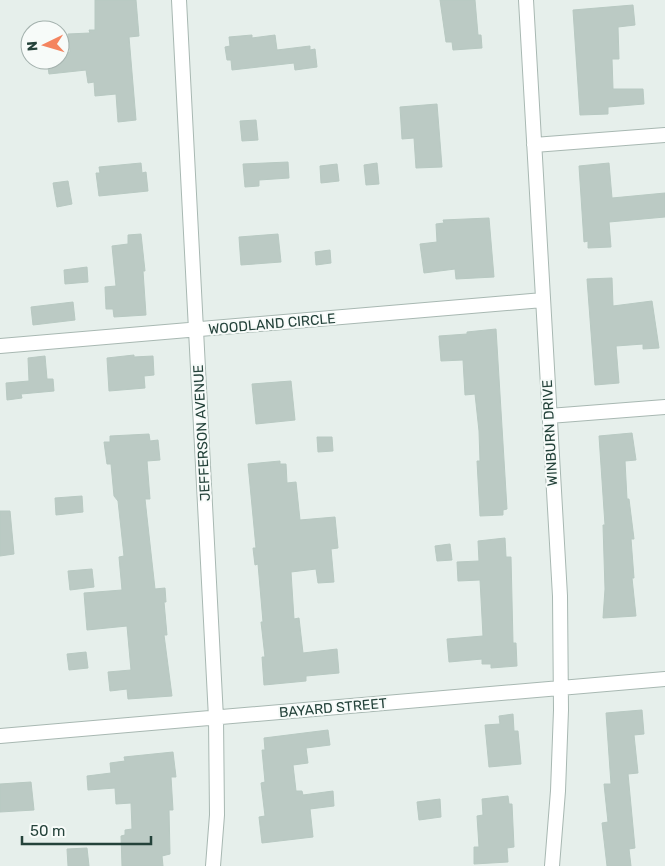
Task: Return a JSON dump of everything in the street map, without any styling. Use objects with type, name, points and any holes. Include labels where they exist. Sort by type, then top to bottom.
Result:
[{"type":"street","name":"JEFFERSON AVENUE","points":[[179,0],[216,718],[217,815],[213,866]]},
{"type":"street","name":"WINBURN DRIVE","points":[[526,0],[560,596],[562,688],[558,791],[552,866]]},
{"type":"street","points":[[534,145],[665,135]]},
{"type":"street","name":"WOODLAND CIRCLE","points":[[0,346],[543,300]]},
{"type":"street","points":[[550,416],[665,407]]},
{"type":"street","name":"BAYARD STREET","points":[[0,736],[665,679]]},
{"type":"building","points":[[95,0],[136,0],[139,36],[129,37],[136,120],[118,122],[116,94],[95,96],[94,82],[88,83],[86,70],[49,74],[48,70],[70,70],[70,34],[90,33],[89,30],[95,30]]},
{"type":"building","points":[[440,0],[475,0],[478,35],[481,35],[482,48],[453,50],[452,42],[446,42]]},
{"type":"building","points":[[633,5],[635,25],[618,27],[619,59],[612,59],[613,89],[643,89],[644,104],[608,107],[608,114],[580,115],[573,10]]},
{"type":"building","points":[[252,35],[252,38],[275,35],[277,50],[310,46],[310,50],[315,49],[317,67],[295,70],[294,63],[232,70],[231,60],[227,60],[225,47],[230,46],[229,37]]},
{"type":"building","points":[[437,104],[442,167],[416,168],[414,138],[402,139],[400,107]]},
{"type":"building","points":[[256,120],[258,140],[242,141],[240,121]]},
{"type":"building","points":[[288,162],[289,178],[259,180],[259,186],[245,187],[243,164]]},
{"type":"building","points":[[141,163],[142,173],[146,172],[148,191],[99,196],[96,173],[100,173],[99,167]]},
{"type":"building","points":[[377,163],[379,184],[366,185],[364,165]]},
{"type":"building","points":[[609,163],[612,198],[665,193],[665,217],[609,222],[611,247],[588,248],[588,241],[584,242],[579,166]]},
{"type":"building","points":[[337,164],[339,181],[321,183],[320,166]]},
{"type":"building","points":[[68,181],[72,204],[57,207],[53,183]]},
{"type":"building","points":[[489,218],[494,277],[456,279],[455,269],[424,273],[420,244],[437,242],[436,224],[444,223],[443,220]]},
{"type":"building","points":[[141,234],[145,271],[143,271],[146,315],[114,317],[113,309],[106,309],[105,287],[116,286],[112,246],[128,244],[128,235]]},
{"type":"building","points":[[278,234],[281,262],[241,265],[239,237]]},
{"type":"building","points":[[330,250],[331,263],[316,265],[315,252]]},
{"type":"building","points":[[87,267],[88,282],[65,284],[64,270]]},
{"type":"building","points":[[612,278],[613,306],[652,301],[659,348],[643,349],[643,344],[616,346],[619,383],[595,385],[587,279]]},
{"type":"building","points":[[73,302],[75,320],[33,325],[31,307]]},
{"type":"building","points":[[496,329],[507,509],[503,510],[503,515],[480,516],[477,461],[480,461],[479,431],[475,394],[465,395],[463,360],[441,361],[439,336]]},
{"type":"building","points":[[134,355],[134,357],[153,356],[154,375],[144,376],[145,388],[109,391],[107,358]]},
{"type":"building","points":[[45,356],[47,379],[53,379],[54,391],[21,394],[22,398],[7,400],[6,383],[29,381],[28,358]]},
{"type":"building","points":[[291,381],[295,420],[256,424],[252,384]]},
{"type":"building","points":[[632,433],[636,460],[625,461],[627,499],[629,499],[634,539],[631,539],[634,578],[632,578],[636,616],[603,618],[605,589],[603,525],[605,525],[599,436]]},
{"type":"building","points":[[149,434],[150,441],[158,440],[160,460],[147,461],[150,499],[145,499],[155,589],[165,588],[166,602],[164,602],[167,635],[164,635],[172,696],[128,699],[127,689],[110,691],[108,672],[131,670],[127,626],[87,630],[84,593],[122,590],[119,557],[124,556],[118,501],[114,496],[111,464],[107,464],[104,442],[110,442],[110,436]]},
{"type":"building","points":[[317,437],[332,437],[333,451],[318,452]]},
{"type":"building","points":[[280,461],[280,464],[286,464],[287,483],[296,482],[300,520],[335,517],[338,548],[331,549],[334,582],[318,583],[316,569],[291,572],[294,619],[299,618],[303,653],[337,649],[339,673],[306,676],[306,681],[264,685],[262,657],[265,657],[261,622],[263,622],[258,564],[255,565],[253,548],[256,548],[248,464]]},
{"type":"building","points":[[82,496],[83,512],[56,515],[55,498]]},
{"type":"building","points":[[0,511],[10,511],[14,554],[0,556]]},
{"type":"building","points":[[505,538],[506,557],[511,557],[513,643],[516,643],[517,666],[491,668],[491,664],[482,664],[482,659],[449,662],[447,639],[483,636],[480,580],[458,581],[457,562],[479,561],[478,541]]},
{"type":"building","points":[[450,544],[452,560],[437,561],[435,546]]},
{"type":"building","points":[[92,569],[94,587],[70,590],[68,571]]},
{"type":"building","points":[[86,652],[88,668],[69,670],[67,654]]},
{"type":"building","points":[[642,710],[644,734],[634,735],[638,773],[628,774],[635,848],[629,849],[631,866],[607,866],[602,823],[608,822],[604,784],[611,784],[606,713]]},
{"type":"building","points":[[513,714],[514,731],[518,731],[521,764],[489,767],[485,725],[500,724],[499,716]]},
{"type":"building","points":[[328,730],[330,745],[306,748],[308,763],[293,765],[296,791],[302,791],[303,795],[333,791],[334,806],[310,809],[313,837],[262,843],[259,817],[265,816],[261,783],[265,782],[262,750],[265,750],[264,738]]},
{"type":"building","points":[[173,752],[176,777],[171,777],[173,810],[169,810],[170,854],[162,856],[163,866],[122,866],[121,836],[125,835],[125,830],[132,829],[131,803],[116,804],[115,788],[88,790],[87,776],[111,773],[110,763],[125,761],[124,757]]},
{"type":"building","points":[[31,782],[34,810],[0,812],[0,784]]},
{"type":"building","points":[[508,796],[509,804],[512,804],[514,847],[507,848],[508,862],[474,864],[474,847],[479,847],[477,816],[483,815],[482,799]]},
{"type":"building","points":[[440,799],[441,817],[419,820],[417,802]]},
{"type":"building","points":[[87,848],[89,866],[68,866],[67,849]]}]
